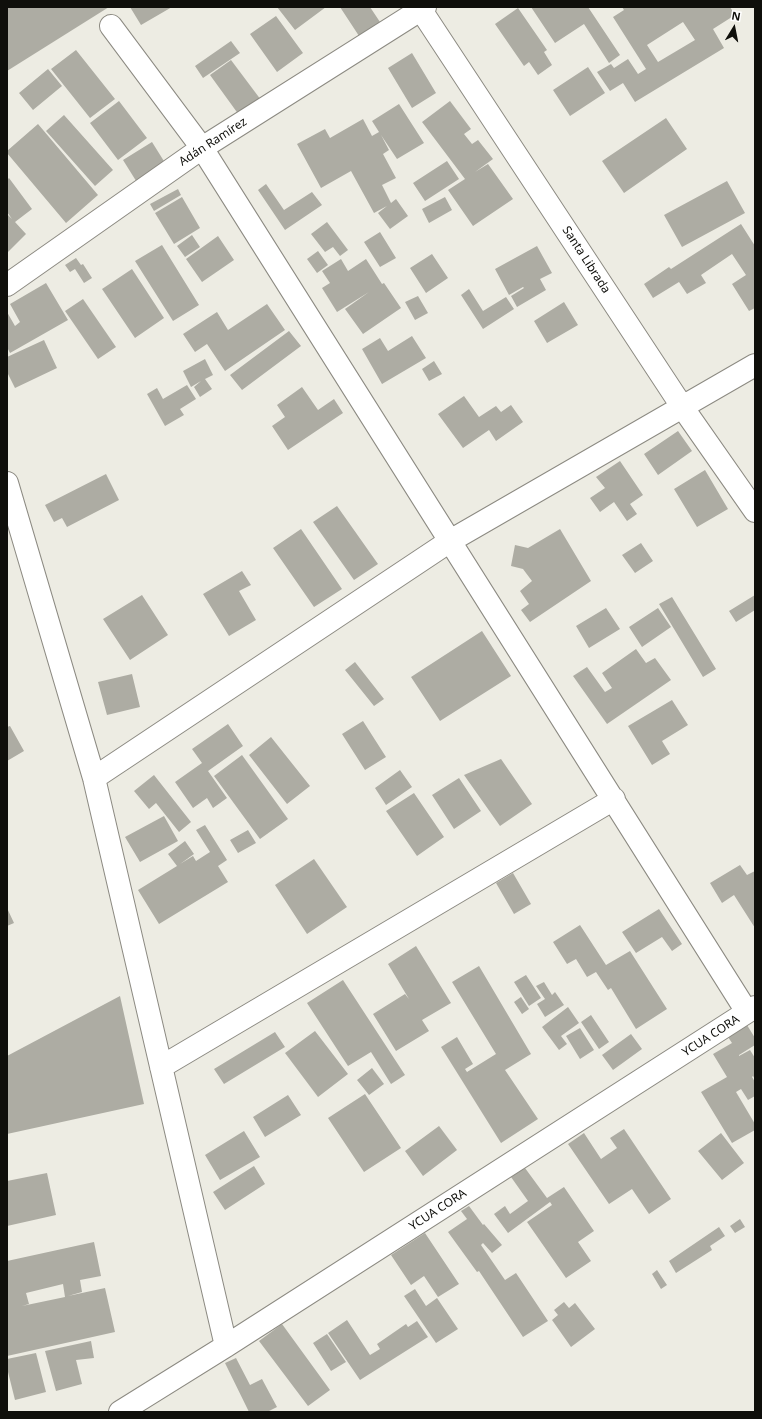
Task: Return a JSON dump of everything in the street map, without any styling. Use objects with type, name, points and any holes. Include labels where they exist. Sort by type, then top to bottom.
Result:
[{"type":"street","name":"Adán Ramírez","points":[[7,285],[202,148],[422,8]]},
{"type":"street","name":"Santa Librada","points":[[422,8],[683,408],[755,511]]},
{"type":"street","points":[[111,26],[202,148],[614,799],[751,1010]]},
{"type":"street","points":[[94,778],[450,541],[683,408],[755,365]]},
{"type":"street","points":[[7,483],[94,778],[226,1346]]},
{"type":"street","points":[[161,1067],[614,799]]},
{"type":"street","name":"YCUA CORA","points":[[120,1412],[226,1346],[751,1010]]},
{"type":"building","points":[[7,7],[109,7],[7,71]]},
{"type":"building","points":[[130,7],[172,7],[141,25]]},
{"type":"building","points":[[277,7],[326,7],[295,30]]},
{"type":"building","points":[[340,7],[370,7],[380,22],[359,36]]},
{"type":"building","points":[[531,7],[588,7],[620,55],[609,63],[584,24],[555,43]]},
{"type":"building","points":[[622,7],[730,7],[735,15],[713,29],[724,48],[635,102],[623,83],[610,91],[597,72],[611,64],[614,68],[628,59],[638,74],[646,69],[613,17],[624,10]],"holes":[[[683,22],[695,40],[658,62],[647,45]]]},
{"type":"building","points":[[518,8],[547,50],[544,52],[552,65],[538,75],[529,62],[524,66],[495,24]]},
{"type":"building","points":[[276,16],[303,53],[277,72],[250,34]]},
{"type":"building","points":[[231,41],[240,53],[203,78],[195,66]]},
{"type":"building","points":[[76,50],[115,99],[90,118],[51,69]]},
{"type":"building","points":[[412,53],[436,93],[412,108],[388,68]]},
{"type":"building","points":[[231,60],[261,100],[239,115],[210,75]]},
{"type":"building","points":[[588,67],[605,93],[570,116],[553,90]]},
{"type":"building","points":[[48,69],[62,86],[33,110],[19,93]]},
{"type":"building","points":[[119,101],[147,138],[118,160],[90,123]]},
{"type":"building","points":[[450,101],[471,129],[464,134],[472,144],[478,140],[493,159],[475,172],[488,164],[513,199],[473,226],[448,190],[465,179],[422,122]]},
{"type":"building","points":[[399,104],[424,143],[397,159],[381,135],[389,150],[383,154],[396,178],[382,185],[391,203],[396,199],[408,216],[390,229],[378,213],[387,206],[374,213],[351,171],[321,188],[297,144],[325,129],[330,138],[363,119],[372,136],[379,132],[372,121]]},
{"type":"building","points":[[64,115],[113,170],[95,186],[46,131]]},
{"type":"building","points":[[666,118],[687,149],[624,193],[602,161]]},
{"type":"building","points":[[38,124],[98,195],[66,223],[7,153],[7,151]]},
{"type":"building","points":[[152,142],[167,166],[138,184],[123,160]]},
{"type":"building","points":[[447,161],[459,179],[425,201],[413,183]]},
{"type":"building","points":[[9,178],[32,209],[15,222],[26,234],[7,253],[7,214],[12,219],[7,212],[7,180]]},
{"type":"building","points":[[727,181],[745,213],[682,247],[664,215]]},
{"type":"building","points":[[266,184],[284,210],[312,192],[322,205],[285,230],[258,190]]},
{"type":"building","points":[[178,189],[181,195],[154,211],[150,204]]},
{"type":"building","points":[[182,197],[200,228],[174,244],[155,213]]},
{"type":"building","points":[[445,197],[452,210],[429,223],[422,209]]},
{"type":"building","points":[[327,222],[348,250],[340,256],[333,247],[325,252],[311,234]]},
{"type":"building","points":[[741,224],[755,246],[755,308],[749,311],[732,284],[746,275],[732,254],[701,275],[706,283],[687,294],[679,282],[653,298],[644,284],[669,267],[671,269]]},
{"type":"building","points":[[380,232],[396,258],[380,267],[364,242]]},
{"type":"building","points":[[192,235],[200,247],[185,257],[177,246]]},
{"type":"building","points":[[218,236],[234,260],[202,282],[186,259]]},
{"type":"building","points":[[162,245],[199,305],[173,321],[135,261]]},
{"type":"building","points":[[537,246],[552,273],[540,279],[546,290],[517,307],[511,296],[524,288],[523,287],[509,295],[495,269]]},
{"type":"building","points":[[318,251],[328,265],[317,273],[307,259]]},
{"type":"building","points":[[432,254],[448,278],[426,293],[410,268]]},
{"type":"building","points":[[76,258],[81,265],[83,264],[92,278],[84,283],[75,269],[70,272],[65,265]]},
{"type":"building","points":[[341,259],[348,271],[366,259],[382,284],[384,283],[401,308],[363,334],[345,309],[369,292],[337,312],[322,288],[330,283],[322,271]]},
{"type":"building","points":[[132,269],[164,318],[135,338],[102,289]]},
{"type":"building","points":[[46,283],[68,320],[10,353],[7,347],[7,312],[15,326],[20,322],[10,304]]},
{"type":"building","points":[[469,289],[483,311],[506,297],[514,309],[483,329],[461,295]]},
{"type":"building","points":[[418,296],[428,313],[415,320],[405,302]]},
{"type":"building","points":[[83,299],[116,347],[98,359],[65,311]]},
{"type":"building","points":[[564,302],[578,325],[547,343],[534,321]]},
{"type":"building","points":[[267,304],[285,330],[225,371],[207,344],[195,352],[183,334],[217,312],[228,330]]},
{"type":"building","points":[[289,331],[301,346],[242,390],[230,375]]},
{"type":"building","points":[[412,336],[426,358],[382,384],[362,349],[380,338],[388,351]]},
{"type":"building","points":[[44,340],[57,368],[15,388],[7,372],[7,357]]},
{"type":"building","points":[[205,359],[213,375],[205,379],[212,389],[200,397],[194,387],[201,381],[191,387],[183,371]]},
{"type":"building","points":[[434,361],[442,374],[429,381],[422,369]]},
{"type":"building","points":[[187,385],[196,399],[180,409],[184,415],[165,426],[147,394],[157,388],[163,399]]},
{"type":"building","points":[[302,387],[318,410],[334,399],[343,413],[288,450],[272,426],[285,417],[277,405]]},
{"type":"building","points":[[464,396],[479,417],[496,406],[501,412],[511,405],[523,422],[496,441],[489,430],[463,448],[438,414]]},
{"type":"building","points":[[678,431],[692,451],[658,475],[644,454]]},
{"type":"building","points":[[620,461],[643,495],[630,504],[637,514],[627,521],[614,502],[600,512],[590,498],[605,488],[596,477]]},
{"type":"building","points":[[705,470],[728,509],[697,527],[674,489]]},
{"type":"building","points":[[106,474],[119,500],[67,527],[62,518],[54,522],[45,505]]},
{"type":"building","points":[[337,506],[378,564],[354,580],[313,522]]},
{"type":"building","points":[[301,529],[342,589],[314,607],[273,548]]},
{"type":"building","points":[[560,529],[591,581],[530,622],[521,610],[529,604],[520,591],[532,581],[523,569],[511,566],[515,545],[528,548]]},
{"type":"building","points":[[641,543],[653,561],[635,573],[622,555]]},
{"type":"building","points":[[242,571],[251,585],[239,591],[256,620],[229,636],[203,594]]},
{"type":"building","points":[[142,595],[168,635],[130,660],[103,619]]},
{"type":"building","points":[[755,595],[755,610],[736,622],[729,611]]},
{"type":"building","points":[[672,597],[716,669],[703,677],[659,604]]},
{"type":"building","points":[[606,608],[620,629],[589,648],[576,626]]},
{"type":"building","points":[[658,608],[671,627],[642,647],[629,627]]},
{"type":"building","points":[[482,631],[511,676],[440,721],[411,677]]},
{"type":"building","points":[[636,649],[646,663],[655,658],[671,680],[607,724],[573,676],[587,667],[605,692],[612,688],[602,673]]},
{"type":"building","points":[[355,662],[384,699],[374,706],[345,670]]},
{"type":"building","points":[[132,674],[140,707],[107,715],[98,682]]},
{"type":"building","points":[[672,700],[688,725],[662,741],[670,754],[652,765],[628,726]]},
{"type":"building","points":[[363,721],[386,757],[365,770],[342,734]]},
{"type":"building","points":[[228,724],[243,746],[208,771],[227,798],[213,808],[207,798],[193,808],[175,782],[202,763],[192,749]]},
{"type":"building","points":[[10,726],[24,751],[7,761],[7,727]]},
{"type":"building","points":[[271,737],[310,786],[287,804],[249,755]]},
{"type":"building","points":[[242,755],[288,819],[260,839],[214,776]]},
{"type":"building","points":[[501,759],[532,804],[500,826],[464,775]]},
{"type":"building","points":[[400,770],[412,787],[386,805],[375,788]]},
{"type":"building","points":[[154,775],[191,822],[179,832],[156,803],[149,809],[134,791]]},
{"type":"building","points":[[459,778],[481,811],[454,829],[432,795]]},
{"type":"building","points":[[414,793],[444,837],[417,856],[386,811]]},
{"type":"building","points":[[164,816],[178,841],[140,862],[125,837]]},
{"type":"building","points":[[205,825],[227,860],[218,866],[228,882],[159,924],[138,890],[177,866],[168,854],[185,841],[194,854],[180,864],[193,856],[196,861],[210,852],[196,830]]},
{"type":"building","points":[[248,830],[256,843],[238,853],[230,840]]},
{"type":"building","points":[[314,859],[347,907],[307,934],[275,885]]},
{"type":"building","points":[[740,865],[747,875],[755,871],[755,928],[734,895],[722,903],[710,883]]},
{"type":"building","points":[[513,873],[531,904],[514,914],[496,883]]},
{"type":"building","points":[[7,908],[14,923],[7,926]]},
{"type":"building","points":[[659,909],[682,944],[672,951],[662,937],[636,953],[622,932]]},
{"type":"building","points":[[580,925],[606,965],[630,951],[667,1009],[636,1029],[611,988],[608,990],[596,972],[587,977],[576,959],[567,964],[553,942]]},
{"type":"building","points":[[416,946],[451,1003],[422,1020],[429,1031],[396,1051],[373,1014],[405,994],[409,999],[388,964]]},
{"type":"building","points":[[479,966],[531,1054],[505,1070],[538,1119],[501,1143],[441,1047],[457,1037],[473,1064],[465,1069],[467,1072],[496,1054],[452,982]]},
{"type":"building","points":[[526,975],[541,998],[529,1006],[514,982]]},
{"type":"building","points":[[343,980],[405,1075],[391,1084],[371,1052],[348,1066],[307,1003]]},
{"type":"building","points":[[544,982],[552,995],[555,992],[564,1005],[545,1017],[537,1004],[545,999],[536,986]]},
{"type":"building","points":[[120,996],[144,1104],[7,1134],[7,1056]]},
{"type":"building","points":[[521,997],[529,1009],[522,1014],[514,1002]]},
{"type":"building","points":[[568,1007],[579,1023],[561,1036],[567,1044],[559,1050],[542,1027]]},
{"type":"building","points":[[591,1015],[609,1042],[599,1049],[581,1022]]},
{"type":"building","points":[[747,1025],[755,1038],[755,1045],[739,1056],[750,1050],[755,1058],[755,1079],[753,1076],[752,1077],[755,1082],[755,1096],[748,1100],[741,1089],[736,1092],[755,1124],[755,1130],[732,1143],[701,1092],[727,1077],[713,1054],[732,1043],[728,1037]]},
{"type":"building","points":[[580,1028],[594,1050],[580,1059],[566,1036]]},
{"type":"building","points":[[315,1031],[348,1074],[318,1097],[285,1053]]},
{"type":"building","points":[[275,1032],[285,1047],[224,1084],[214,1069]]},
{"type":"building","points":[[631,1034],[642,1049],[613,1070],[602,1055]]},
{"type":"building","points":[[372,1068],[384,1084],[369,1095],[357,1080]]},
{"type":"building","points":[[365,1094],[401,1148],[364,1172],[328,1118]]},
{"type":"building","points":[[288,1095],[301,1115],[265,1137],[253,1117]]},
{"type":"building","points":[[439,1126],[457,1150],[423,1176],[405,1151]]},
{"type":"building","points":[[624,1129],[671,1199],[649,1214],[632,1189],[609,1204],[568,1144],[584,1133],[601,1159],[617,1148],[610,1138]]},
{"type":"building","points":[[244,1131],[260,1157],[220,1180],[205,1155]]},
{"type":"building","points":[[721,1133],[744,1163],[722,1180],[698,1151]]},
{"type":"building","points":[[254,1166],[265,1184],[225,1210],[213,1192]]},
{"type":"building","points":[[525,1168],[547,1198],[564,1187],[594,1231],[578,1242],[591,1261],[566,1278],[527,1222],[552,1205],[550,1202],[508,1233],[494,1214],[505,1206],[510,1214],[528,1201],[511,1177]]},
{"type":"building","points":[[47,1173],[56,1215],[7,1226],[7,1181]]},
{"type":"building","points":[[469,1206],[483,1225],[484,1224],[502,1245],[492,1253],[483,1243],[481,1245],[505,1280],[516,1273],[548,1321],[523,1337],[479,1271],[477,1272],[448,1232],[467,1219],[461,1211]]},
{"type":"building","points":[[740,1219],[745,1227],[735,1233],[730,1226]]},
{"type":"building","points":[[719,1227],[725,1236],[710,1246],[712,1250],[676,1273],[669,1261]]},
{"type":"building","points":[[425,1233],[459,1284],[438,1297],[424,1276],[411,1285],[391,1255]]},
{"type":"building","points":[[94,1242],[101,1276],[80,1280],[82,1292],[68,1296],[105,1288],[115,1332],[7,1356],[7,1261]],"holes":[[[63,1284],[65,1297],[22,1306],[29,1304],[26,1293]]]},
{"type":"building","points":[[657,1270],[667,1285],[661,1289],[652,1274]]},
{"type":"building","points":[[415,1289],[426,1306],[437,1298],[458,1329],[436,1343],[404,1296]]},
{"type":"building","points":[[564,1302],[569,1308],[575,1303],[595,1329],[571,1347],[552,1320],[558,1315],[554,1310]]},
{"type":"building","points":[[347,1320],[370,1355],[380,1349],[377,1344],[406,1324],[408,1327],[417,1321],[428,1337],[360,1380],[328,1333]]},
{"type":"building","points":[[282,1324],[330,1390],[308,1406],[259,1341]]},
{"type":"building","points":[[327,1334],[346,1362],[331,1371],[313,1343]]},
{"type":"building","points":[[91,1341],[94,1358],[76,1360],[82,1384],[56,1391],[45,1351]]},
{"type":"building","points":[[36,1353],[46,1392],[15,1400],[7,1368],[7,1359]]},
{"type":"building","points":[[236,1358],[250,1385],[262,1379],[277,1407],[267,1412],[249,1412],[225,1363]]}]
